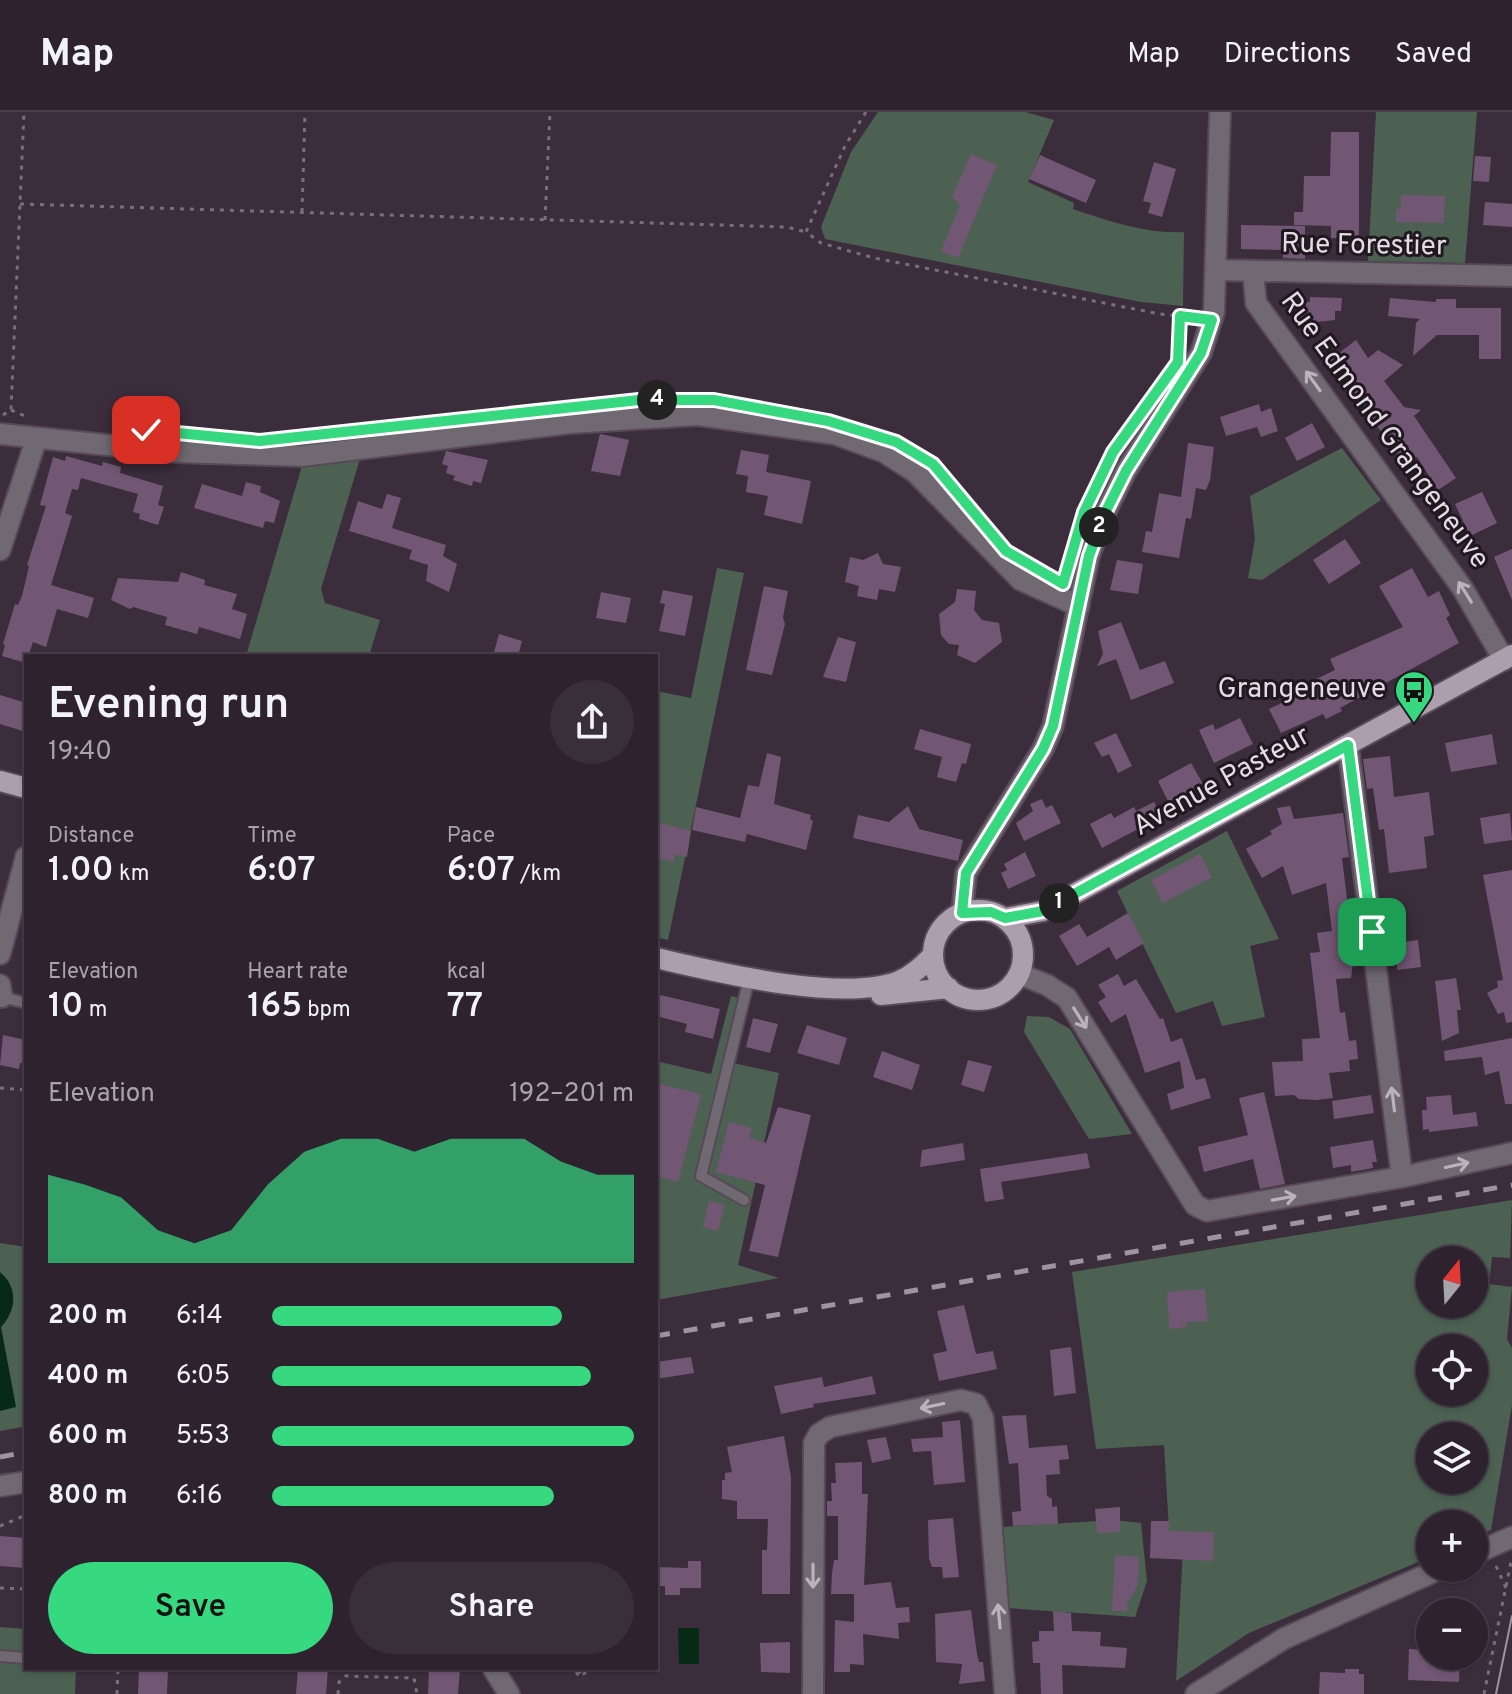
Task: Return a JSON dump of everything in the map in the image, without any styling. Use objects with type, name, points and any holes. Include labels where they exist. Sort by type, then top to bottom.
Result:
[{"type":"main road","name":"Avenue Pasteur","points":[[1005,918],[1043,911],[1508,658]]},
{"type":"main road","points":[[0,781],[24,787]]},
{"type":"main road","name":"Avenue Pasteur","points":[[1020,940],[1043,911]]},
{"type":"main road","points":[[991,912],[1005,918],[1020,940],[1022,963],[1019,974],[1010,986],[998,995],[983,999],[968,998],[949,988],[936,970],[933,955],[939,932],[949,920],[962,913],[991,912]]},
{"type":"main road","points":[[658,958],[758,981],[833,987],[885,985],[913,974],[933,955]]},
{"type":"main road","points":[[758,981],[788,993],[832,997],[895,995],[949,988]]},
{"type":"street","points":[[962,913],[966,873],[1043,749],[1053,726],[1089,556],[1104,515],[1126,471],[1201,353],[1212,320],[1220,112]]},
{"type":"street","name":"Rue Forestier","points":[[1216,270],[1512,276]]},
{"type":"street","name":"Rue Edmond Grangeneuve","points":[[1253,272],[1256,303],[1463,589],[1508,658]]},
{"type":"street","points":[[0,434],[175,452],[302,456],[570,423],[698,415],[835,434],[900,460],[1021,580],[1079,606]]},
{"type":"street","points":[[0,550],[36,440]]},
{"type":"street","points":[[1348,745],[1402,1177]]},
{"type":"street","points":[[0,954],[24,864]]},
{"type":"street","points":[[1019,974],[1047,985],[1067,998],[1195,1205],[1207,1211],[1402,1177],[1512,1153]]},
{"type":"street","points":[[813,1694],[814,1443],[819,1434],[830,1427],[961,1400],[976,1404],[983,1418],[1005,1694]]},
{"type":"street","points":[[0,1486],[24,1482]]},
{"type":"street","points":[[1488,1548],[1512,1537]]},
{"type":"street","points":[[1196,1694],[1285,1638],[1416,1580]]},
{"type":"street","points":[[494,1670],[509,1694]]},
{"type":"lane","points":[[744,1200],[701,1176],[758,981]]},
{"type":"lane","points":[[1,991],[24,1002]]},
{"type":"lane","points":[[0,1656],[24,1658]]},
{"type":"path","points":[[11,410],[24,112]]},
{"type":"path","points":[[302,212],[305,112]]},
{"type":"path","points":[[545,220],[550,112]]},
{"type":"path","points":[[806,232],[845,146],[866,112]]},
{"type":"path","points":[[20,204],[787,227],[806,232],[821,243],[874,258],[1212,320]]},
{"type":"path","points":[[1178,362],[1180,316]]},
{"type":"path","points":[[0,417],[11,410]]},
{"type":"path","points":[[11,410],[31,419]]},
{"type":"path","points":[[1107,464],[1139,413]]},
{"type":"path","points":[[0,1088],[24,1090]]},
{"type":"path","points":[[0,1526],[24,1516]]},
{"type":"path","points":[[1484,1694],[1512,1557]]},
{"type":"path","points":[[1496,1566],[1506,1588]]},
{"type":"path","points":[[0,1588],[24,1589]]},
{"type":"path","points":[[117,1694],[118,1670]]},
{"type":"path","points":[[576,1670],[580,1677],[589,1670]]},
{"type":"path","points":[[578,1670],[581,1673]]},
{"type":"path","points":[[338,1694],[339,1682],[345,1676],[414,1678],[417,1694]]},
{"type":"shaded area","points":[[878,112],[1025,112],[1054,120],[1028,182],[1074,203],[1073,209],[1100,218],[1141,229],[1184,232],[1183,306],[1141,302],[825,239],[821,227],[851,152]]},
{"type":"shaded area","points":[[1376,112],[1477,112],[1465,263],[1368,261]]},
{"type":"shaded area","points":[[1342,448],[1381,500],[1262,580],[1248,578],[1255,539],[1250,496]]},
{"type":"shaded area","points":[[362,452],[321,589],[325,603],[380,620],[370,654],[247,654],[304,459]]},
{"type":"shaded area","points":[[717,568],[744,573],[668,940],[658,938],[658,691],[691,698]]},
{"type":"shaded area","points":[[1227,831],[1279,939],[1250,946],[1265,1017],[1222,1026],[1213,1001],[1176,1013],[1117,891]]},
{"type":"shaded area","points":[[731,996],[747,1000],[733,1063],[779,1073],[738,1265],[779,1278],[658,1300],[658,1061],[711,1074]]},
{"type":"shaded area","points":[[1027,1016],[1049,1017],[1070,1029],[1132,1134],[1089,1139],[1024,1032]]},
{"type":"shaded area","points":[[1512,1200],[1510,1258],[1492,1257],[1489,1284],[1512,1287],[1507,1339],[1512,1348],[1512,1405],[1491,1530],[1488,1531],[1488,1510],[1416,1510],[1416,1563],[1249,1633],[1176,1681],[1183,1547],[1170,1546],[1164,1445],[1096,1449],[1072,1272]]},
{"type":"shaded area","points":[[0,1243],[24,1247],[24,1408],[22,1427],[0,1431]]},
{"type":"shaded area","points":[[0,1272],[13,1292],[10,1314],[1,1327],[16,1407],[0,1411]]},
{"type":"shaded area","points":[[1114,1520],[1141,1523],[1147,1581],[1135,1617],[1007,1608],[1001,1527]]},
{"type":"shaded area","points":[[0,1627],[24,1629],[24,1670],[76,1670],[75,1694],[0,1694]]},
{"type":"shaded area","points":[[678,1628],[699,1628],[699,1664],[679,1664]]},
{"type":"building","points":[[1331,132],[1359,132],[1359,238],[1331,238],[1331,226],[1294,225],[1294,212],[1303,212],[1304,176],[1330,176]]},
{"type":"building","points":[[971,154],[997,165],[958,258],[941,251],[960,205],[952,197]]},
{"type":"building","points":[[1040,155],[1096,180],[1086,203],[1029,179]]},
{"type":"building","points":[[1475,156],[1491,157],[1489,182],[1473,181]]},
{"type":"building","points":[[1154,162],[1176,169],[1162,217],[1148,213],[1151,203],[1143,201]]},
{"type":"building","points":[[1401,195],[1445,196],[1444,223],[1396,222],[1396,209],[1401,209]]},
{"type":"building","points":[[1485,202],[1512,204],[1512,227],[1483,225]]},
{"type":"building","points":[[1241,225],[1305,226],[1305,259],[1283,258],[1283,250],[1241,249]]},
{"type":"building","points":[[1310,297],[1342,298],[1341,311],[1335,311],[1335,320],[1297,324],[1298,302],[1310,302]]},
{"type":"building","points":[[1390,298],[1436,302],[1436,299],[1456,299],[1456,308],[1501,308],[1501,359],[1479,359],[1479,335],[1437,335],[1413,356],[1416,323],[1420,319],[1388,316]]},
{"type":"building","points":[[1356,340],[1368,358],[1378,350],[1403,365],[1384,381],[1404,407],[1421,410],[1414,416],[1456,478],[1438,490],[1417,457],[1405,466],[1349,386],[1345,390],[1326,363]]},
{"type":"building","points":[[1259,404],[1261,412],[1271,408],[1278,431],[1261,437],[1257,427],[1226,436],[1220,417]]},
{"type":"building","points":[[1312,423],[1325,447],[1297,461],[1285,438]]},
{"type":"building","points":[[600,434],[629,440],[620,476],[591,471]]},
{"type":"building","points":[[1188,443],[1214,447],[1210,480],[1206,490],[1196,488],[1191,519],[1186,518],[1179,558],[1142,552],[1146,531],[1152,532],[1159,493],[1181,497]]},
{"type":"building","points":[[741,450],[769,455],[766,472],[811,481],[802,524],[764,515],[768,496],[746,492],[748,476],[736,474]]},
{"type":"building","points":[[446,451],[488,460],[481,483],[473,481],[472,486],[453,480],[455,476],[446,473],[448,466],[442,464]]},
{"type":"building","points":[[66,456],[102,466],[103,462],[121,467],[120,473],[163,486],[158,505],[164,507],[158,525],[139,519],[140,514],[133,512],[138,494],[81,478],[78,490],[72,489],[65,513],[72,516],[51,585],[94,598],[88,618],[57,609],[46,647],[33,642],[29,654],[24,654],[24,662],[2,656],[3,644],[15,604],[18,605],[22,596],[27,565],[46,506],[40,505],[53,457],[65,461]]},
{"type":"building","points":[[246,482],[261,486],[260,492],[280,501],[274,523],[265,521],[263,528],[194,508],[202,484],[242,496]]},
{"type":"building","points":[[1482,492],[1497,523],[1470,536],[1455,504]]},
{"type":"building","points":[[387,494],[401,498],[392,528],[446,545],[443,556],[457,564],[449,592],[426,581],[428,565],[409,559],[412,550],[349,531],[358,501],[382,509]]},
{"type":"building","points":[[1345,539],[1361,563],[1329,584],[1313,560]]},
{"type":"building","points":[[1512,549],[1512,600],[1494,557]]},
{"type":"building","points":[[878,553],[883,564],[901,567],[895,592],[879,589],[877,600],[857,596],[859,586],[845,582],[850,557],[863,560]]},
{"type":"building","points":[[1117,560],[1143,564],[1138,594],[1110,590]]},
{"type":"building","points":[[1412,568],[1428,597],[1439,591],[1450,615],[1446,618],[1459,643],[1340,708],[1342,711],[1326,719],[1323,714],[1281,733],[1269,709],[1311,689],[1308,683],[1335,670],[1330,659],[1403,627],[1379,586]]},
{"type":"building","points":[[181,572],[205,580],[204,585],[237,594],[232,609],[247,614],[240,639],[199,627],[197,634],[165,625],[167,617],[133,607],[130,609],[111,600],[118,578],[178,582]]},
{"type":"building","points":[[764,586],[788,591],[783,617],[785,624],[772,675],[746,670]]},
{"type":"building","points":[[957,589],[976,591],[974,610],[982,620],[999,623],[1002,642],[975,663],[957,655],[959,645],[949,644],[941,635],[939,614],[955,602]]},
{"type":"building","points":[[663,590],[693,596],[685,636],[659,631],[665,604],[660,603]]},
{"type":"building","points":[[601,592],[631,598],[626,623],[596,618]]},
{"type":"building","points":[[1121,622],[1140,670],[1165,661],[1174,683],[1131,700],[1116,659],[1097,666],[1103,654],[1098,631]]},
{"type":"building","points":[[499,634],[522,641],[519,654],[494,654]]},
{"type":"building","points":[[838,637],[856,642],[846,682],[823,677]]},
{"type":"building","points":[[0,695],[24,702],[24,731],[0,724]]},
{"type":"building","points":[[1240,718],[1253,744],[1214,763],[1199,730],[1213,724],[1215,730]]},
{"type":"building","points":[[920,729],[971,744],[966,764],[962,763],[956,782],[937,777],[942,757],[914,749]]},
{"type":"building","points":[[1116,733],[1132,766],[1118,773],[1109,754],[1102,757],[1094,743]]},
{"type":"building","points":[[1492,734],[1497,764],[1451,772],[1445,743]]},
{"type":"building","points":[[767,753],[781,757],[774,804],[811,815],[813,821],[806,850],[747,834],[745,842],[692,830],[696,807],[740,818],[748,785],[759,787]]},
{"type":"building","points":[[1390,756],[1394,797],[1429,792],[1434,835],[1424,837],[1427,868],[1389,873],[1384,829],[1379,830],[1373,788],[1367,789],[1363,759]]},
{"type":"building","points":[[1191,763],[1203,784],[1184,798],[1181,796],[1169,803],[1158,781]]},
{"type":"building","points":[[1042,799],[1046,808],[1052,805],[1061,823],[1024,841],[1016,823],[1033,811],[1030,804]]},
{"type":"building","points":[[1154,802],[1163,820],[1102,848],[1090,824],[1111,813],[1114,818],[1134,807],[1136,811]]},
{"type":"building","points":[[908,806],[919,829],[963,840],[958,861],[853,838],[858,815],[889,822]]},
{"type":"building","points":[[1290,806],[1294,819],[1343,813],[1349,857],[1342,858],[1354,956],[1351,978],[1336,979],[1340,1013],[1345,1012],[1349,1041],[1356,1040],[1358,1059],[1349,1060],[1350,1071],[1329,1073],[1333,1098],[1316,1100],[1299,1099],[1294,1095],[1275,1096],[1272,1062],[1303,1061],[1302,1039],[1320,1038],[1310,953],[1320,952],[1317,933],[1332,931],[1326,883],[1292,895],[1283,866],[1262,878],[1246,849],[1272,834],[1270,831],[1282,824],[1277,808]]},
{"type":"building","points":[[1510,813],[1512,840],[1484,844],[1480,818]]},
{"type":"building","points":[[658,823],[691,831],[687,857],[675,854],[674,862],[658,858]]},
{"type":"building","points":[[1025,852],[1036,876],[1008,889],[1001,873],[1007,870],[1004,864]]},
{"type":"building","points":[[1200,854],[1212,877],[1163,903],[1151,880]]},
{"type":"building","points":[[1512,870],[1512,1022],[1506,1023],[1504,1012],[1498,1014],[1487,993],[1498,987],[1497,981],[1503,980],[1483,875]]},
{"type":"building","points":[[1128,913],[1144,943],[1116,960],[1109,947],[1077,966],[1059,936],[1079,924],[1087,937]]},
{"type":"building","points":[[1418,940],[1421,967],[1397,970],[1397,943]]},
{"type":"building","points":[[1118,974],[1124,986],[1136,979],[1160,1019],[1163,1018],[1171,1042],[1182,1038],[1196,1080],[1205,1078],[1211,1098],[1171,1110],[1167,1094],[1184,1088],[1180,1061],[1145,1073],[1126,1014],[1111,1023],[1098,1002],[1106,997],[1098,985]]},
{"type":"building","points":[[1456,978],[1461,1010],[1457,1010],[1459,1033],[1442,1041],[1435,981]]},
{"type":"building","points":[[658,994],[720,1009],[713,1039],[685,1032],[687,1024],[658,1017]]},
{"type":"building","points":[[753,1018],[778,1024],[770,1053],[746,1047]]},
{"type":"building","points":[[807,1025],[847,1038],[839,1065],[797,1053]]},
{"type":"building","points":[[3,1035],[24,1040],[24,1064],[20,1063],[19,1069],[0,1065]]},
{"type":"building","points":[[1512,1038],[1512,1104],[1505,1104],[1499,1071],[1485,1075],[1482,1057],[1445,1061],[1444,1051]]},
{"type":"building","points":[[882,1051],[920,1065],[912,1090],[873,1077]]},
{"type":"building","points":[[968,1060],[992,1066],[984,1092],[961,1085]]},
{"type":"building","points":[[658,1083],[701,1094],[678,1182],[658,1177]]},
{"type":"building","points":[[1264,1092],[1285,1184],[1260,1189],[1253,1159],[1204,1172],[1198,1147],[1248,1135],[1239,1098]]},
{"type":"building","points":[[1371,1095],[1374,1113],[1334,1119],[1332,1101]]},
{"type":"building","points":[[1451,1095],[1453,1115],[1476,1112],[1478,1126],[1429,1132],[1429,1129],[1423,1130],[1422,1110],[1427,1110],[1426,1097]]},
{"type":"building","points":[[778,1107],[811,1115],[778,1257],[749,1251],[765,1185],[716,1172],[729,1122],[752,1128],[749,1138],[766,1143]]},
{"type":"building","points":[[1373,1140],[1377,1162],[1372,1162],[1373,1168],[1351,1172],[1351,1165],[1333,1168],[1330,1147]]},
{"type":"building","points":[[963,1143],[965,1160],[920,1167],[922,1150]]},
{"type":"building","points":[[1087,1153],[1090,1168],[1001,1182],[1004,1199],[985,1202],[980,1169]]},
{"type":"building","points":[[709,1201],[725,1205],[718,1231],[703,1227]]},
{"type":"building","points":[[1205,1289],[1208,1321],[1186,1322],[1187,1327],[1169,1329],[1167,1292]]},
{"type":"building","points":[[964,1305],[976,1354],[993,1351],[997,1369],[939,1381],[933,1354],[947,1351],[937,1311]]},
{"type":"building","points":[[1071,1347],[1076,1393],[1054,1396],[1050,1350]]},
{"type":"building","points":[[691,1357],[694,1373],[658,1379],[658,1362]]},
{"type":"building","points":[[872,1376],[876,1394],[813,1404],[814,1407],[781,1414],[774,1386],[822,1377],[824,1387]]},
{"type":"building","points":[[1026,1415],[1029,1448],[1067,1445],[1069,1459],[1059,1460],[1060,1474],[1046,1475],[1047,1496],[1052,1499],[1052,1507],[1057,1506],[1058,1524],[1013,1526],[1012,1512],[1021,1511],[1018,1463],[1009,1464],[1002,1416]]},
{"type":"building","points":[[960,1420],[965,1482],[934,1485],[931,1451],[913,1452],[911,1439],[943,1437],[942,1422]]},
{"type":"building","points":[[784,1436],[791,1477],[790,1594],[762,1594],[762,1550],[767,1550],[768,1519],[737,1519],[737,1501],[722,1499],[722,1480],[725,1480],[725,1473],[732,1472],[727,1447]]},
{"type":"building","points":[[886,1437],[891,1459],[872,1463],[867,1440]]},
{"type":"building","points":[[862,1462],[862,1494],[868,1494],[864,1585],[891,1582],[896,1608],[909,1607],[910,1622],[898,1623],[899,1639],[863,1634],[864,1665],[850,1664],[850,1672],[834,1672],[835,1620],[854,1622],[854,1594],[831,1594],[834,1560],[838,1560],[838,1516],[827,1516],[827,1501],[832,1501],[831,1483],[836,1483],[835,1463]]},
{"type":"building","points":[[1120,1507],[1120,1532],[1097,1533],[1095,1509]]},
{"type":"building","points":[[953,1518],[959,1577],[943,1578],[942,1567],[932,1567],[929,1559],[928,1520]]},
{"type":"building","points":[[1151,1521],[1169,1521],[1169,1531],[1214,1532],[1213,1561],[1150,1558]]},
{"type":"building","points":[[0,1536],[24,1538],[24,1568],[0,1566]]},
{"type":"building","points":[[1115,1555],[1139,1557],[1138,1585],[1127,1604],[1127,1611],[1112,1611]]},
{"type":"building","points":[[688,1561],[701,1561],[701,1588],[680,1588],[680,1595],[665,1595],[665,1586],[658,1586],[658,1567],[688,1568]]},
{"type":"building","points":[[971,1610],[977,1654],[979,1662],[983,1662],[985,1681],[959,1684],[962,1664],[936,1662],[935,1614]]},
{"type":"building","points":[[1053,1611],[1071,1613],[1072,1631],[1101,1632],[1100,1646],[1127,1648],[1125,1668],[1062,1665],[1063,1694],[1041,1694],[1040,1663],[1033,1663],[1032,1642],[1039,1641],[1039,1631],[1054,1631]]},
{"type":"building","points":[[790,1642],[790,1673],[761,1672],[760,1643]]},
{"type":"building","points":[[1409,1649],[1416,1649],[1416,1670],[1459,1670],[1459,1682],[1408,1680]]},
{"type":"building","points":[[1345,1669],[1359,1669],[1359,1674],[1364,1674],[1364,1694],[1319,1694],[1320,1672],[1345,1673]]},
{"type":"building","points":[[139,1670],[168,1670],[167,1694],[138,1694]]},
{"type":"building","points":[[298,1670],[328,1670],[326,1694],[296,1694]]},
{"type":"building","points":[[429,1670],[460,1670],[458,1694],[428,1694]]},
{"type":"tram line","points":[[1496,1694],[1512,1616]]},
{"type":"railway","points":[[658,1336],[1512,1185]]},
{"type":"railway","points":[[0,1457],[24,1452]]},
{"type":"place","name":"Grangeneuve","points":[[1414,724]]},
{"type":"route","points":[[146,430],[260,441],[639,400],[714,400],[828,421],[896,442],[933,464],[1006,551],[1063,584],[1084,512],[1113,452],[1178,362],[1180,316],[1212,320],[1201,353],[1126,471],[1104,515],[1089,556],[1053,726],[1043,749],[966,873],[962,913],[976,910],[1005,918],[1043,911],[1348,745],[1372,932]]}]
